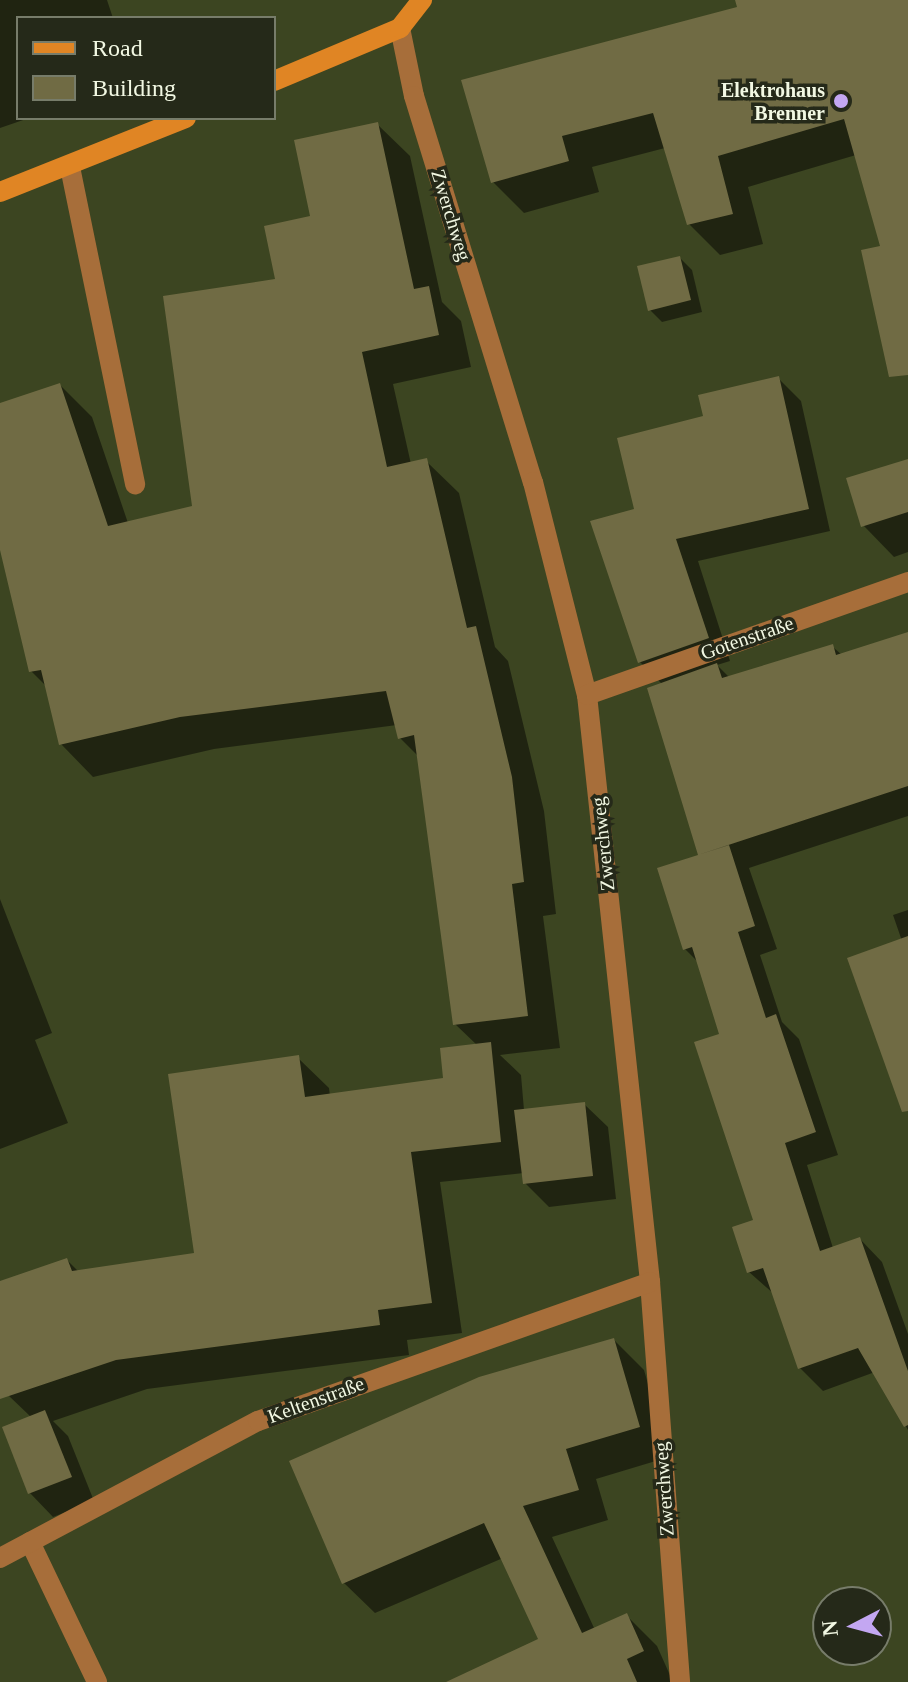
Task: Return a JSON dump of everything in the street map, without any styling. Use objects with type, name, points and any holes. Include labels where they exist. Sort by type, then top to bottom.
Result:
[{"type":"main road","points":[[276,80],[400,28],[422,0]]},
{"type":"main road","points":[[0,192],[70,167],[181,120]]},
{"type":"street","name":"Zwerchweg","points":[[400,28],[414,96],[533,482],[587,695],[650,1282],[680,1682]]},
{"type":"street","points":[[70,167],[135,484]]},
{"type":"street","name":"Gotenstraße","points":[[587,695],[908,582]]},
{"type":"street","name":"Keltenstraße","points":[[0,1558],[258,1421],[650,1282]]},
{"type":"street","points":[[30,1542],[97,1682]]},
{"type":"building","points":[[735,0],[908,0],[908,375],[889,377],[861,250],[880,246],[844,119],[718,156],[733,214],[687,225],[653,113],[562,136],[569,161],[491,183],[461,80],[737,7]]},
{"type":"building","points":[[378,122],[414,289],[429,286],[439,335],[362,352],[387,467],[427,458],[467,628],[476,626],[512,777],[524,882],[512,884],[528,1016],[453,1025],[414,735],[398,739],[386,691],[180,717],[59,745],[41,670],[29,672],[0,550],[0,403],[60,383],[108,526],[192,506],[163,296],[275,279],[264,226],[310,216],[294,140]]},
{"type":"building","points":[[680,256],[691,300],[648,311],[637,266]]},
{"type":"building","points":[[779,376],[809,509],[676,539],[709,638],[638,663],[590,521],[634,509],[617,438],[703,416],[698,395]]},
{"type":"building","points":[[908,459],[908,512],[861,527],[846,478]]},
{"type":"building","points":[[908,632],[908,786],[698,855],[647,688],[717,663],[722,678],[833,644],[836,655]]},
{"type":"building","points":[[729,845],[755,926],[738,932],[766,1018],[776,1014],[816,1132],[785,1143],[820,1251],[860,1237],[908,1371],[908,1425],[904,1427],[858,1348],[798,1369],[763,1268],[747,1273],[732,1227],[753,1220],[694,1042],[719,1034],[692,947],[683,950],[657,868]]},
{"type":"building","points":[[908,936],[908,1111],[902,1112],[847,958]]},
{"type":"building","points":[[491,1042],[501,1142],[411,1152],[432,1303],[378,1310],[380,1325],[116,1360],[0,1399],[0,1281],[67,1258],[72,1271],[194,1253],[168,1074],[299,1055],[305,1097],[443,1078],[440,1048]]},
{"type":"building","points":[[585,1102],[593,1176],[523,1184],[514,1110]]},
{"type":"building","points":[[614,1338],[640,1427],[566,1449],[579,1490],[523,1506],[582,1633],[627,1613],[644,1651],[627,1659],[637,1682],[446,1682],[538,1639],[484,1523],[342,1584],[289,1461],[479,1377]]},
{"type":"building","points":[[45,1410],[72,1477],[28,1494],[2,1427]]},
{"type":"place","name":"Elektrohaus Brenner","points":[[841,101]]}]
